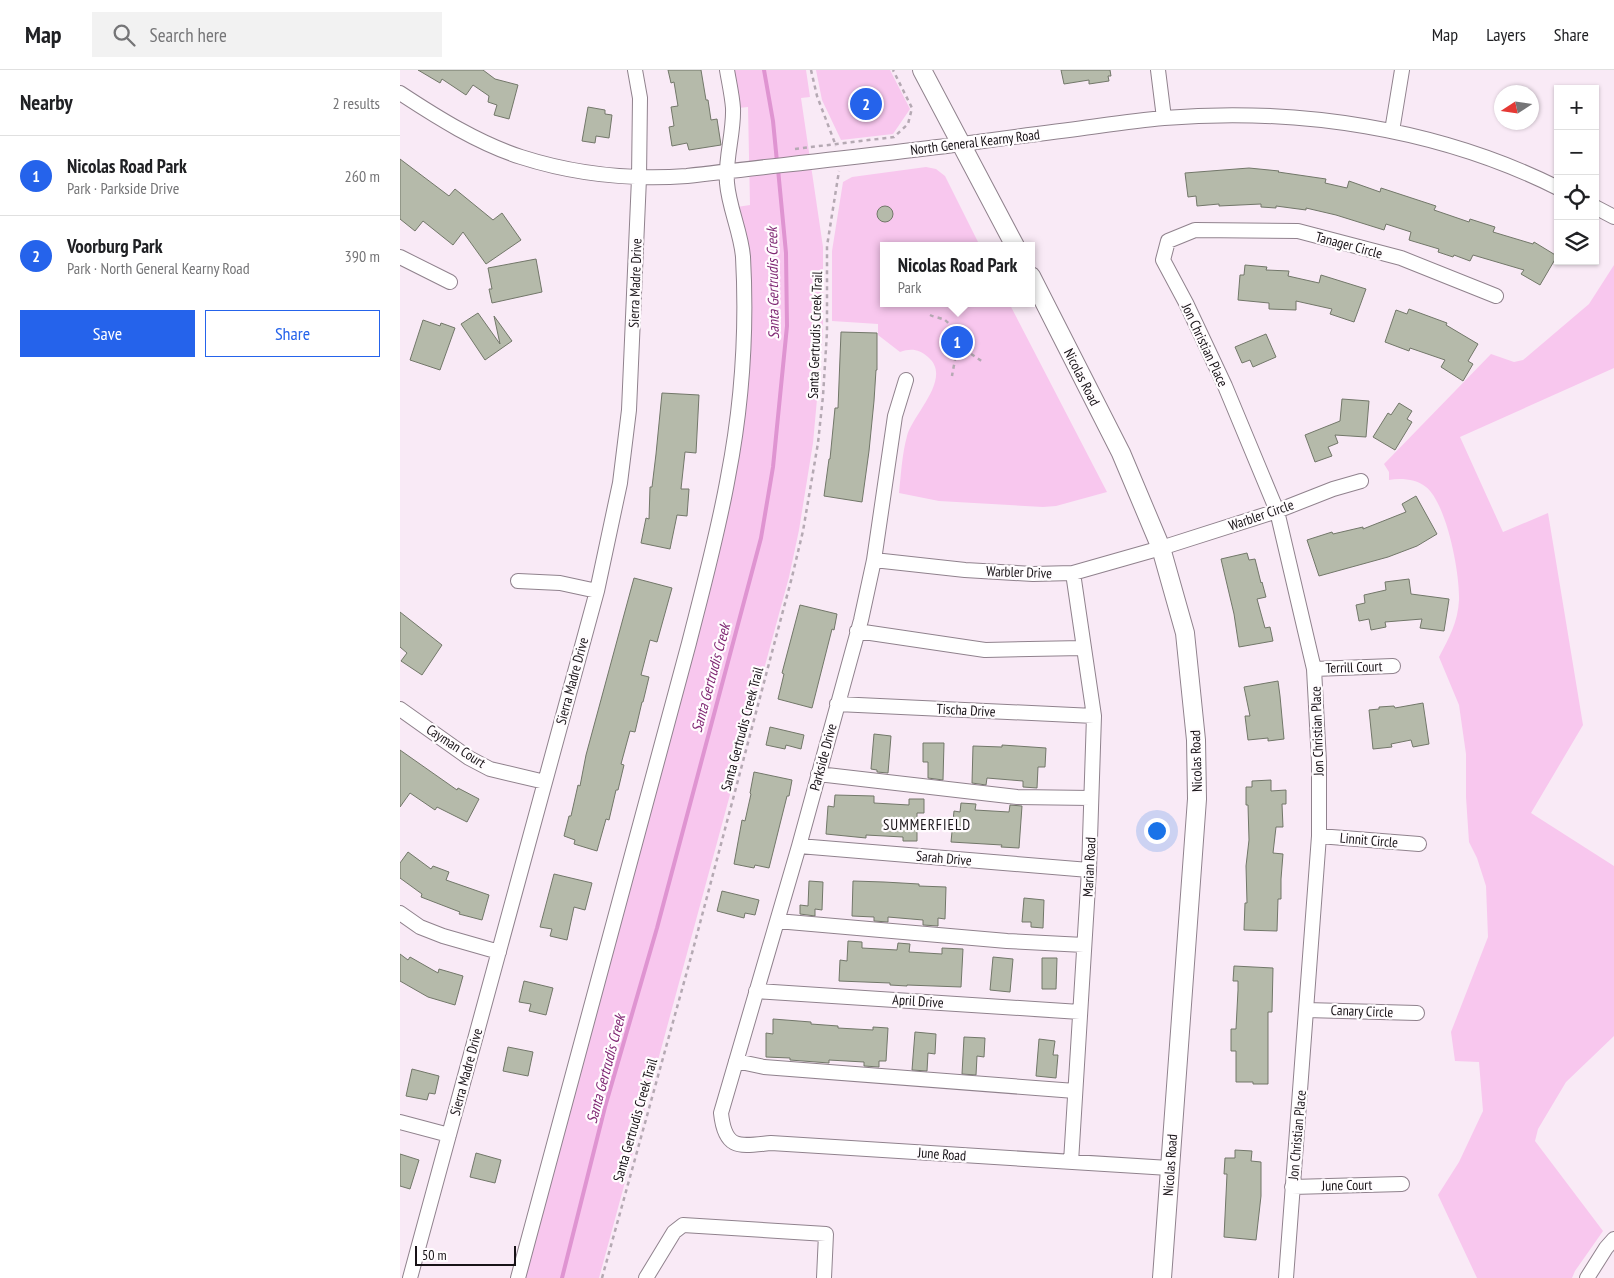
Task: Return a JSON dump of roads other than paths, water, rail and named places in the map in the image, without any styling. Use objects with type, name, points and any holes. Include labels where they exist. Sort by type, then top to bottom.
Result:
[{"type":"main road","points":[[922,70],[1013,242]]},
{"type":"main road","name":"Nicolas Road","points":[[1035,284],[1121,454],[1160,548],[1184,633],[1196,740],[1197,789],[1162,1278]]},
{"type":"street","name":"Sierra Madre Drive","points":[[410,1278],[597,591],[620,483],[629,410],[639,178],[640,98],[635,70]]},
{"type":"street","points":[[518,1278],[689,643],[716,538],[728,476],[740,384],[744,287],[742,254],[729,199],[733,108],[727,70]]},
{"type":"street","points":[[1158,70],[1164,118]]},
{"type":"street","points":[[1392,131],[1402,70]]},
{"type":"street","name":"North General Kearny Road","points":[[400,93],[432,114],[480,140],[520,157],[562,168],[613,176],[639,178],[687,176],[1164,118],[1230,116],[1296,117],[1392,131],[1461,149],[1533,176],[1554,186]]},
{"type":"street","points":[[1599,209],[1614,217]]},
{"type":"street","name":"Tanager Circle","points":[[1195,230],[1298,231],[1401,258],[1496,296]]},
{"type":"street","name":"Jon Christian Place","points":[[1195,230],[1168,240],[1164,260],[1225,386],[1278,510],[1314,669],[1319,762],[1319,836],[1286,1278]]},
{"type":"street","points":[[400,257],[450,282]]},
{"type":"street","name":"Parkside Drive","points":[[722,1128],[720,1113],[799,846],[857,631],[874,560],[895,416],[906,380]]},
{"type":"street","name":"Warbler Circle","points":[[1160,548],[1361,481]]},
{"type":"street","name":"Warbler Drive","points":[[874,560],[965,570],[1072,574],[1160,548]]},
{"type":"street","name":"Marian Road","points":[[1071,1162],[1089,870],[1094,716],[1072,574]]},
{"type":"street","points":[[518,581],[560,583],[597,591]]},
{"type":"street","points":[[857,631],[985,650],[1084,648]]},
{"type":"street","name":"Terrill Court","points":[[1314,669],[1393,666]]},
{"type":"street","name":"Tischa Drive","points":[[838,704],[1094,716]]},
{"type":"street","name":"Cayman Court","points":[[400,709],[469,758],[490,769],[545,782]]},
{"type":"street","points":[[818,774],[1017,797],[1091,798]]},
{"type":"street","name":"Linnit Circle","points":[[1319,836],[1419,844]]},
{"type":"street","name":"Sarah Drive","points":[[799,846],[1089,870]]},
{"type":"street","points":[[400,913],[420,927],[443,936],[499,952]]},
{"type":"street","points":[[777,921],[1084,945]]},
{"type":"street","name":"April Drive","points":[[756,991],[1080,1012]]},
{"type":"street","name":"Canary Circle","points":[[1306,1010],[1417,1013]]},
{"type":"street","points":[[736,1062],[764,1067],[1075,1091]]},
{"type":"street","points":[[400,1122],[449,1135]]},
{"type":"street","name":"June Road","points":[[722,1128],[728,1139],[742,1146],[771,1144],[1169,1168]]},
{"type":"street","name":"June Court","points":[[1292,1187],[1402,1184]]},
{"type":"street","points":[[646,1278],[674,1232],[683,1225],[826,1234],[824,1278]]},
{"type":"street","points":[[1587,1278],[1614,1239]]},
{"type":"waterway","name":"Santa Gertrudis Creek","points":[[764,70],[773,121],[777,162]]},
{"type":"waterway","name":"Santa Gertrudis Creek","points":[[562,1278],[605,1107],[657,928],[761,538],[773,467],[787,326],[786,253],[778,169]]},
{"type":"place","name":"Voorburg Park","points":[[866,104]]},
{"type":"place","name":"Nicolas Road Park","points":[[957,342]]},
{"type":"district","name":"SUMMERFIELD","points":[[927,825]]}]
